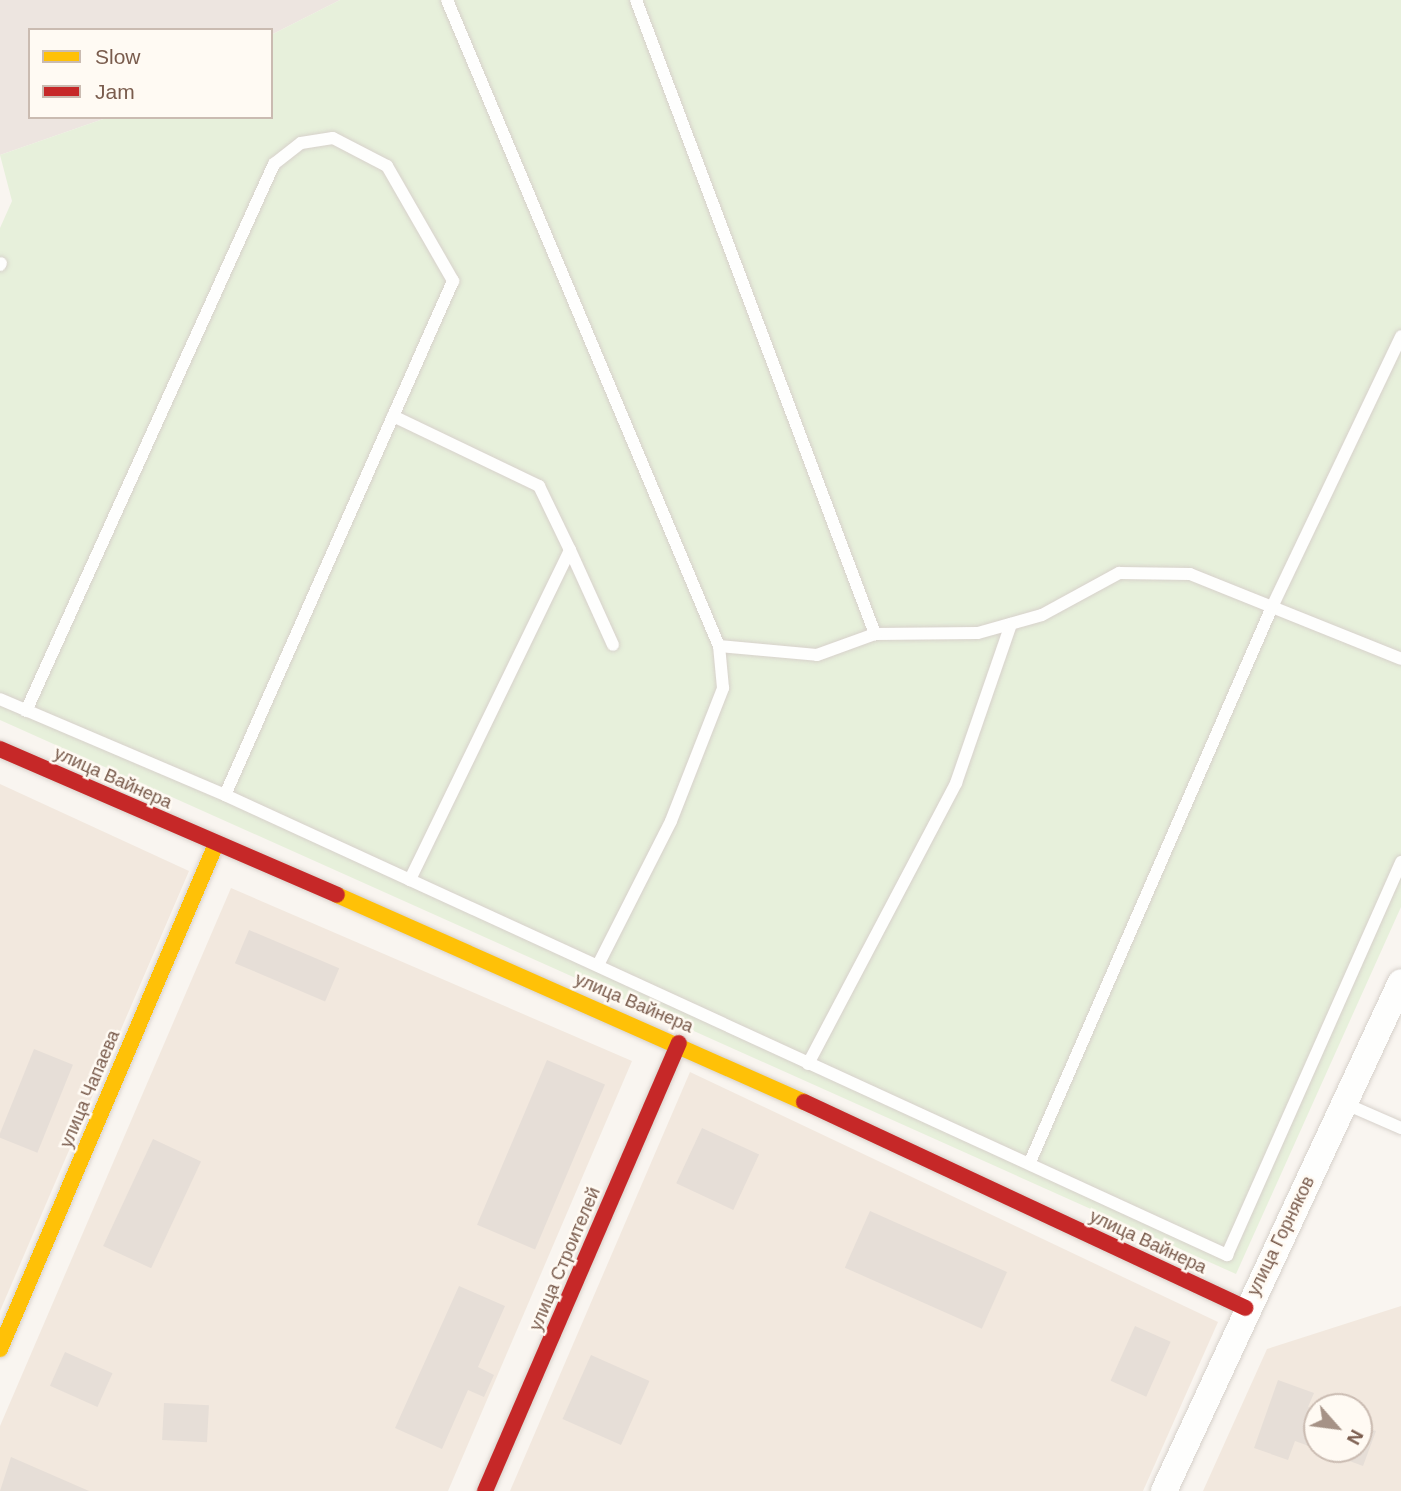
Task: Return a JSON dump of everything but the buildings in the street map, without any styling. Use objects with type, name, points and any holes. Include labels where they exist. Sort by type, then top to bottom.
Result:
[{"type":"street","name":"улица Вайнера","points":[[0,749],[679,1043],[1245,1308]]},
{"type":"street","name":"улица Чапаева","points":[[0,1349],[216,844]]},
{"type":"street","name":"улица Горняков","points":[[1164,1491],[1245,1308],[1346,1104],[1401,982]]},
{"type":"street","name":"улица Строителей","points":[[485,1491],[679,1043]]},
{"type":"lane","points":[[447,0],[719,646],[723,688],[671,821],[598,965]]},
{"type":"lane","points":[[636,0],[874,634]]},
{"type":"lane","points":[[26,711],[248,216],[274,164],[301,143],[334,138],[387,166],[453,281],[225,795]]},
{"type":"lane","points":[[1030,1162],[1272,607],[1401,335]]},
{"type":"lane","points":[[393,416],[539,486],[613,645]]},
{"type":"lane","points":[[410,880],[570,550]]},
{"type":"lane","points":[[719,646],[817,655],[874,634],[978,633],[1042,615],[1119,573],[1190,574],[1401,659]]},
{"type":"lane","points":[[808,1064],[956,783],[1012,624]]},
{"type":"lane","points":[[0,699],[225,795],[808,1064],[1030,1162],[1227,1255],[1401,862]]},
{"type":"lane","points":[[1346,1104],[1401,1128]]},
{"type":"shaded area","points":[[0,0],[340,0],[273,34],[273,28],[28,28],[28,119],[103,119],[0,155]]},
{"type":"shaded area","points":[[0,784],[189,871],[0,1311]]},
{"type":"shaded area","points":[[231,888],[632,1061],[448,1491],[0,1491],[0,1426]]},
{"type":"shaded area","points":[[690,1072],[1218,1322],[1143,1491],[510,1491]]},
{"type":"shaded area","points":[[1401,1306],[1401,1491],[1203,1491],[1267,1349]]},
{"type":"green space","points":[[340,0],[1401,0],[1401,907],[1236,1274],[0,720],[0,228],[12,201],[0,155],[103,119],[273,119],[273,34]]},
{"type":"traffic: slow","points":[[0,1349],[216,844]]},
{"type":"traffic: slow","points":[[337,895],[804,1102]]},
{"type":"traffic: jam","points":[[0,749],[337,895]]},
{"type":"traffic: jam","points":[[485,1491],[679,1043]]},
{"type":"traffic: jam","points":[[804,1102],[1245,1308]]}]
